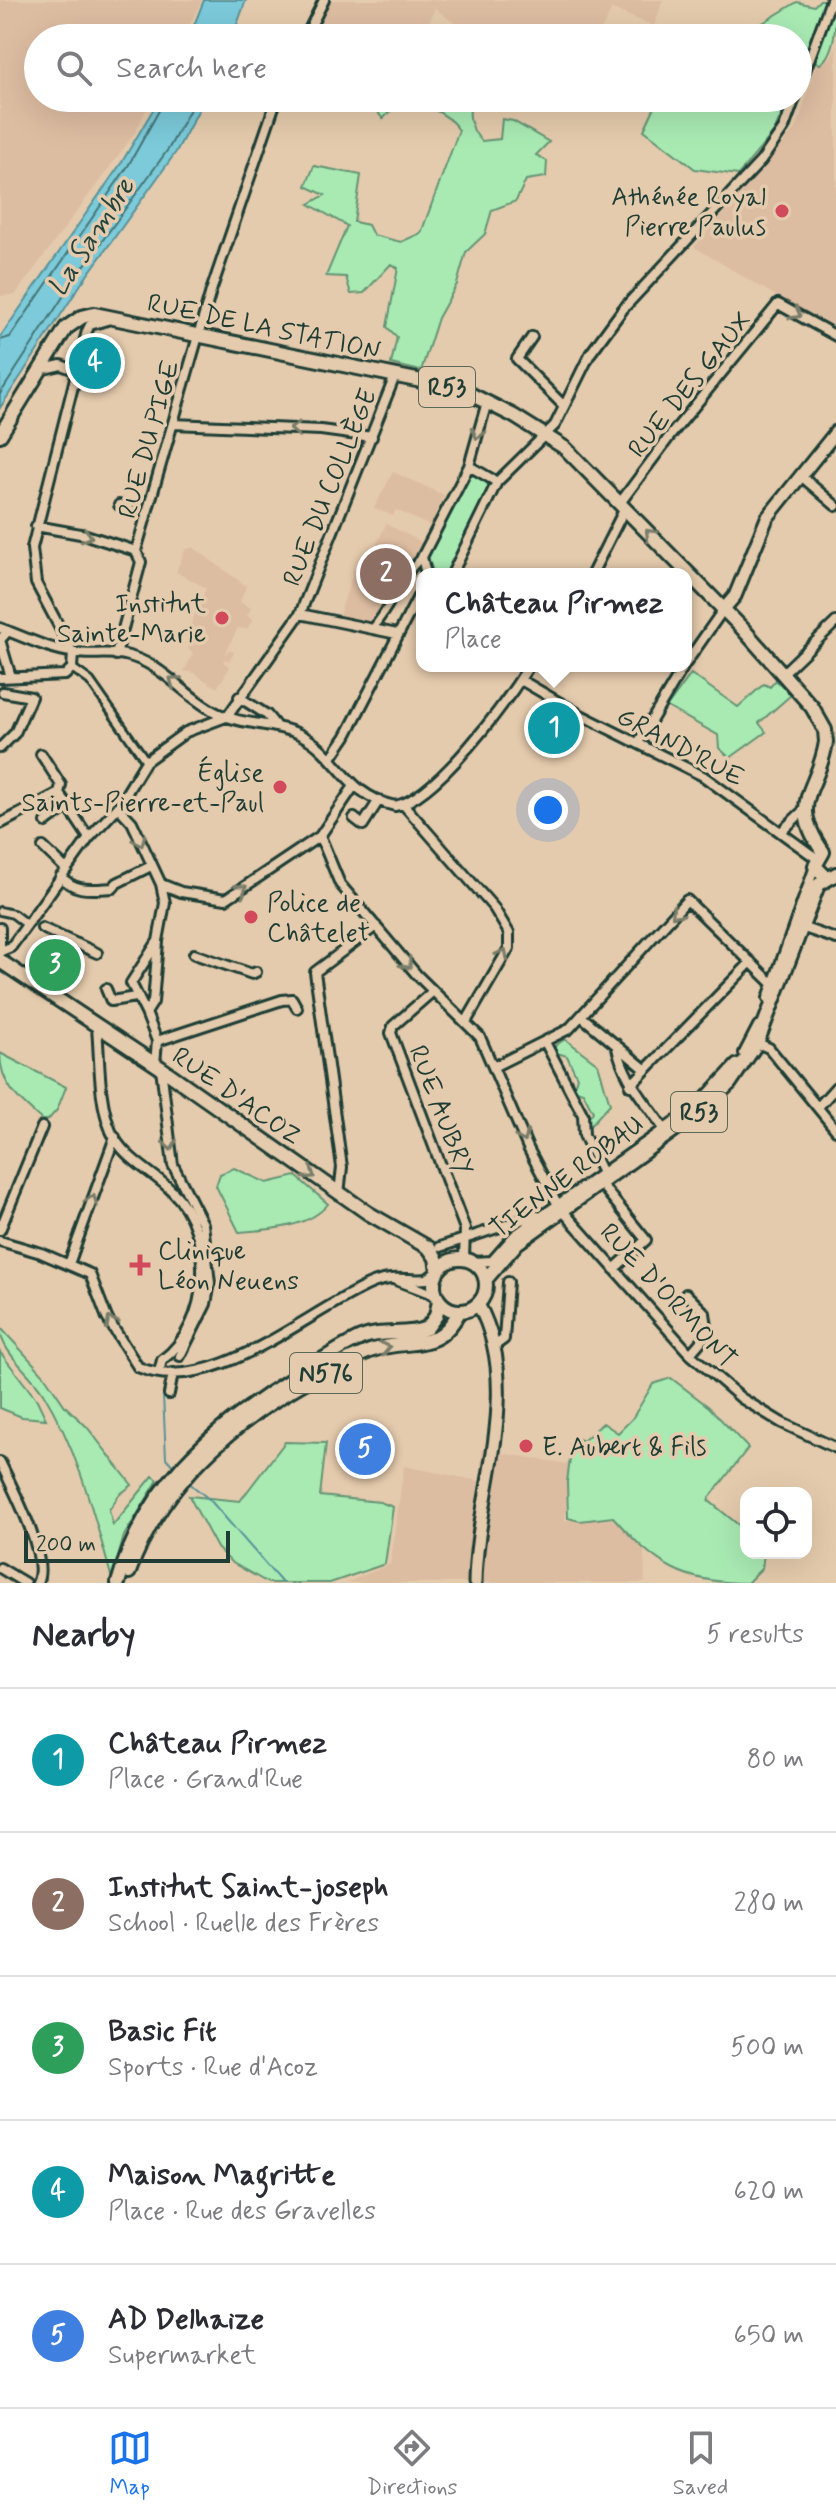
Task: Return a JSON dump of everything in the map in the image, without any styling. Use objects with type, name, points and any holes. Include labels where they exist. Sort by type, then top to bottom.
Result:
[{"type":"main road","name":"RUE DE LA STATION","points":[[29,388],[66,328],[82,317],[94,314],[468,393],[565,448],[681,568]]},
{"type":"main road","name":"R53","points":[[0,435],[29,388]]},
{"type":"main road","points":[[722,612],[735,596],[767,518],[836,432]]},
{"type":"main road","name":"RUE DE LA STATION","points":[[692,580],[742,628],[812,707],[830,732],[804,810]]},
{"type":"main road","points":[[735,596],[742,628]]},
{"type":"main road","name":"R53","points":[[804,810],[808,830],[831,875]]},
{"type":"main road","name":"TIENNE ROBAU","points":[[486,1279],[517,1243],[560,1207],[719,1095],[757,1043],[818,885],[831,875]]},
{"type":"main road","name":"RUE D'ACOZ","points":[[0,955],[97,1028],[158,1066],[339,1194],[429,1248],[436,1258],[438,1271]]},
{"type":"main road","points":[[475,1583],[477,1541],[497,1414],[499,1380],[493,1347],[478,1304],[459,1312],[437,1298],[438,1271],[454,1260],[469,1261],[486,1279]]},
{"type":"main road","name":"R53","points":[[478,1304],[486,1288],[486,1279]]},
{"type":"main road","name":"N576","points":[[118,1583],[129,1550],[172,1486],[241,1411],[352,1343],[380,1333],[427,1328],[436,1316],[437,1298]]},
{"type":"main road","name":"N576","points":[[197,1456],[302,1385],[379,1348],[433,1341],[447,1331],[459,1312]]},
{"type":"main road","name":"N576","points":[[126,1583],[143,1541],[172,1486]]},
{"type":"street","points":[[312,24],[324,0]]},
{"type":"street","points":[[812,52],[831,0]]},
{"type":"street","name":"RUE DU PIGE","points":[[116,655],[141,562],[136,551],[146,512],[198,338],[272,112]]},
{"type":"street","points":[[455,568],[497,482],[555,425],[590,354],[623,309],[761,161],[784,128],[790,112]]},
{"type":"street","name":"RUE DES GAUX","points":[[623,506],[670,436],[778,304],[836,336]]},
{"type":"street","points":[[6,678],[49,678],[65,675],[72,668],[73,653],[36,583],[32,548],[36,526],[90,325],[103,320],[138,324]]},
{"type":"street","points":[[532,337],[517,359],[564,406]]},
{"type":"street","points":[[29,388],[48,366],[61,365],[77,371]]},
{"type":"street","name":"RUE DU COLLÈGE","points":[[227,717],[300,614],[395,376]]},
{"type":"street","points":[[372,629],[384,616],[407,572],[422,557],[469,466],[487,402]]},
{"type":"street","points":[[173,424],[321,430],[372,437]]},
{"type":"street","points":[[469,466],[497,482]]},
{"type":"street","points":[[801,476],[836,506]]},
{"type":"street","points":[[595,568],[623,506]]},
{"type":"street","points":[[36,526],[86,535],[136,551]]},
{"type":"street","points":[[422,557],[425,568]]},
{"type":"street","points":[[331,758],[346,736],[416,600]]},
{"type":"street","points":[[692,655],[722,612]]},
{"type":"street","points":[[300,614],[397,634]]},
{"type":"street","points":[[782,674],[836,622]]},
{"type":"street","points":[[0,748],[15,733],[31,697],[1,695],[6,678],[0,640],[4,630],[73,653],[116,655],[153,665],[214,712],[262,726],[275,725],[316,742],[331,758],[339,773],[354,786],[379,800],[403,804],[494,908],[509,933],[509,948],[466,1022]]},
{"type":"street","points":[[72,668],[90,681],[146,761]]},
{"type":"street","points":[[403,804],[450,766],[525,672]]},
{"type":"street","points":[[638,743],[681,672]]},
{"type":"street","name":"GRAND'RUE","points":[[521,680],[703,776],[822,857]]},
{"type":"street","points":[[239,697],[267,715],[275,725]]},
{"type":"street","points":[[0,955],[11,947],[89,838],[118,807],[146,761],[186,732],[227,717]]},
{"type":"street","points":[[0,824],[59,793],[61,785],[41,754]]},
{"type":"street","points":[[161,884],[181,892],[226,899],[320,836],[354,786]]},
{"type":"street","points":[[59,793],[89,838]]},
{"type":"street","points":[[354,818],[363,825],[379,800]]},
{"type":"street","points":[[46,822],[68,806]]},
{"type":"street","points":[[118,807],[132,822],[161,884],[166,909],[158,941],[153,1002],[146,1013]]},
{"type":"street","points":[[782,831],[804,810]]},
{"type":"street","name":"RUE D'ORMONT","points":[[320,836],[335,877],[432,992],[480,1037],[532,1156],[560,1207],[690,1354],[741,1398],[782,1423],[836,1448]]},
{"type":"street","points":[[43,847],[64,872],[68,885],[79,889],[113,888],[151,866]]},
{"type":"street","name":"TIENNE ROBAU","points":[[601,1178],[710,1094],[738,1062],[752,1038],[822,857]]},
{"type":"street","points":[[493,1067],[569,1029],[687,900],[773,984]]},
{"type":"street","points":[[0,911],[29,921]]},
{"type":"street","points":[[339,1194],[342,1167],[315,972],[376,926]]},
{"type":"street","points":[[801,927],[836,939]]},
{"type":"street","points":[[0,928],[0,955]]},
{"type":"street","points":[[42,928],[97,953]]},
{"type":"street","points":[[158,941],[131,983],[157,1041],[173,1165],[207,1237],[210,1283],[206,1304],[178,1353],[162,1360],[159,1372]]},
{"type":"street","points":[[194,954],[252,974],[256,972]]},
{"type":"street","points":[[630,1086],[751,962]]},
{"type":"street","points":[[106,989],[111,1001],[136,997]]},
{"type":"street","name":"RUE AUBRY","points":[[432,992],[393,1026],[391,1033],[467,1236],[469,1261]]},
{"type":"street","points":[[157,1041],[282,1000],[292,999],[297,1008]]},
{"type":"street","points":[[581,1016],[645,1069]]},
{"type":"street","points":[[97,1028],[104,1099],[115,1137],[150,1174],[173,1192],[189,1215],[203,1263],[201,1293],[178,1353],[177,1372],[169,1394]]},
{"type":"street","points":[[545,1042],[583,1115],[584,1135],[601,1178],[646,1240],[614,1269]]},
{"type":"street","points":[[757,1043],[769,1048],[835,1127]]},
{"type":"street","points":[[616,1044],[622,1071],[630,1086],[664,1129]]},
{"type":"street","points":[[819,1106],[836,1087]]},
{"type":"street","points":[[0,1230],[42,1127]]},
{"type":"street","points":[[69,1264],[115,1137]]},
{"type":"street","points":[[173,1192],[184,1184]]},
{"type":"street","name":"TIENNE ROBAU","points":[[469,1261],[492,1261],[512,1238],[560,1207]]},
{"type":"street","points":[[440,1247],[517,1219],[536,1215],[539,1219]]},
{"type":"street","points":[[0,1241],[90,1274],[107,1318],[138,1367],[159,1372],[177,1372],[235,1361],[356,1291],[392,1278],[423,1279],[438,1271]]},
{"type":"street","points":[[392,1278],[437,1298]]},
{"type":"street","points":[[493,1347],[504,1339],[508,1282]]},
{"type":"street","points":[[686,1294],[705,1313],[708,1333],[690,1354]]},
{"type":"street","points":[[0,1462],[31,1532],[40,1574],[37,1583]]},
{"type":"street","points":[[0,1568],[25,1583]]},
{"type":"shaded area","points":[[0,0],[202,0],[190,24],[24,24],[24,112],[145,112],[135,133],[15,295],[0,296]]},
{"type":"shaded area","points":[[325,0],[663,0],[655,24],[612,9],[604,24],[455,24],[435,8],[429,24],[314,24]]},
{"type":"shaded area","name":"Athénée Royal Pierre Paulus","points":[[836,46],[836,332],[694,247],[797,127],[802,112],[812,112],[812,78],[819,55],[830,59]]},
{"type":"shaded area","points":[[393,472],[444,495],[430,526],[396,510],[393,516],[374,508]]},
{"type":"shaded area","points":[[386,524],[424,543],[387,618],[382,623],[339,615],[354,570],[363,573]]},
{"type":"shaded area","name":"Institut Sainte-Marie","points":[[193,547],[246,586],[240,602],[251,608],[247,616],[253,619],[247,629],[238,628],[224,655],[229,650],[234,652],[230,661],[225,659],[223,662],[230,667],[217,688],[194,673],[184,671],[193,653],[188,649],[192,640],[185,637],[206,588],[176,572],[185,550]]},
{"type":"shaded area","points":[[482,1450],[569,1464],[565,1520],[613,1519],[644,1548],[645,1583],[345,1583],[390,1564],[404,1466],[480,1481]]},
{"type":"green space","points":[[820,0],[836,0],[832,45],[820,64],[812,60],[812,24],[761,24],[797,2],[814,6]]},
{"type":"green space","points":[[379,112],[390,112],[383,119]]},
{"type":"green space","points":[[439,112],[470,112],[475,132],[482,141],[500,139],[502,119],[513,121],[549,142],[536,155],[547,161],[546,177],[526,180],[516,201],[492,210],[485,234],[466,252],[457,284],[438,318],[421,371],[391,364],[397,337],[387,327],[398,268],[391,264],[364,293],[351,294],[346,277],[326,276],[347,226],[309,204],[325,195],[306,186],[314,166],[361,175],[354,222],[368,225],[373,235],[401,242],[421,233],[459,130]]},
{"type":"green space","points":[[652,112],[783,112],[774,132],[738,175],[695,169],[644,130]]},
{"type":"green space","points":[[475,475],[485,479],[490,490],[450,568],[432,568],[427,555],[467,477]]},
{"type":"green space","points":[[691,674],[738,707],[764,684],[770,687],[776,680],[791,695],[759,723],[766,732],[730,758],[719,748],[718,735],[667,707]]},
{"type":"green space","points":[[565,1039],[598,1064],[610,1104],[587,1129],[586,1121],[593,1112],[583,1092],[573,1089],[577,1077],[567,1056],[554,1052],[555,1046]]},
{"type":"green space","points":[[0,1053],[66,1087],[57,1110],[48,1120],[42,1120],[12,1091],[3,1074]]},
{"type":"green space","points":[[234,1168],[267,1183],[296,1176],[328,1204],[299,1223],[239,1232],[216,1186],[220,1174]]},
{"type":"green space","points":[[0,1327],[44,1375],[65,1406],[87,1427],[132,1485],[119,1495],[109,1510],[113,1525],[153,1476],[158,1480],[124,1536],[112,1579],[84,1483],[66,1437],[43,1393],[5,1345]]},
{"type":"green space","points":[[0,1352],[37,1400],[46,1419],[22,1417],[0,1408]]},
{"type":"green space","points":[[671,1378],[709,1407],[748,1448],[708,1500],[740,1526],[740,1559],[763,1559],[762,1568],[747,1583],[705,1579],[672,1568],[643,1548],[613,1517],[580,1521],[568,1518],[567,1482],[573,1436],[583,1441],[603,1423],[618,1433],[632,1419],[653,1384]]},
{"type":"green space","points":[[285,1442],[326,1443],[320,1496],[380,1502],[393,1507],[385,1564],[330,1583],[268,1583],[231,1562],[217,1548],[189,1496],[240,1501]]},
{"type":"water","points":[[204,0],[246,0],[237,24],[195,24]]},
{"type":"water","name":"La Sambre","points":[[152,112],[197,112],[176,152],[81,284],[0,408],[0,337],[122,162]]},
{"type":"waterway","points":[[163,1395],[166,1458],[175,1468]]},
{"type":"waterway","points":[[188,1482],[210,1500],[282,1583]]},
{"type":"tunnel","points":[[129,507],[144,512]]},
{"type":"place","name":"Athénée Royal Pierre Paulus","points":[[782,211]]},
{"type":"place","name":"Maison Magritte","points":[[95,363]]},
{"type":"place","name":"Institut Saint-joseph","points":[[386,574]]},
{"type":"place","name":"Institut Sainte-Marie","points":[[222,618]]},
{"type":"place","name":"Château Pirmez","points":[[554,728]]},
{"type":"place","name":"Église Saints-Pierre-et-Paul","points":[[280,787]]},
{"type":"place","name":"Police de Châtelet","points":[[251,917]]},
{"type":"place","name":"Basic Fit","points":[[55,965]]},
{"type":"place","name":"Clinique Léon Neuens","points":[[140,1265]]},
{"type":"place","name":"E. Aubert & Fils","points":[[526,1446]]},
{"type":"place","name":"AD Delhaize","points":[[365,1449]]}]
